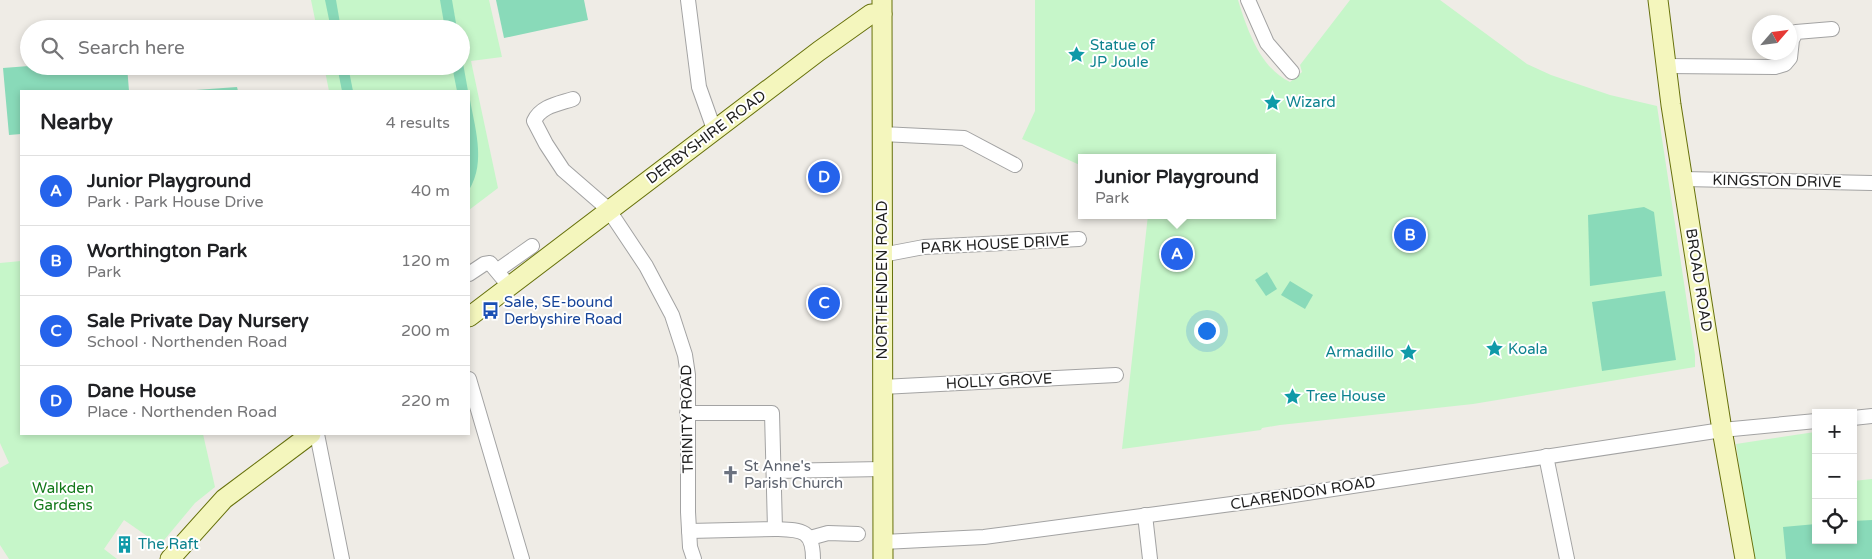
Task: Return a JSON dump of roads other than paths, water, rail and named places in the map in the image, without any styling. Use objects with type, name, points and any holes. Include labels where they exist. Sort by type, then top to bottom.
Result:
[{"type":"street","points":[[688,0],[699,87],[715,132]]},
{"type":"street","points":[[1248,0],[1267,43],[1292,72]]},
{"type":"street","name":"BROAD ROAD","points":[[1658,0],[1683,180],[1722,430],[1745,559]]},
{"type":"street","name":"DERBYSHIRE ROAD","points":[[498,270],[530,255],[608,209],[715,132],[827,46],[882,7]]},
{"type":"street","name":"NORTHENDEN ROAD","points":[[882,7],[883,551]]},
{"type":"street","points":[[1667,66],[1775,67],[1785,64],[1790,58],[1792,40],[1796,32],[1832,29]]},
{"type":"street","name":"TRINITY ROAD","points":[[573,99],[545,108],[537,114],[534,121],[563,170],[608,209],[646,266],[672,315],[681,338],[687,369],[688,531],[694,559]]},
{"type":"street","points":[[882,134],[964,138],[1015,165]]},
{"type":"street","name":"KINGSTON DRIVE","points":[[1683,180],[1872,183]]},
{"type":"street","name":"PARK HOUSE DRIVE","points":[[882,255],[924,247],[1080,239]]},
{"type":"street","name":"DERBYSHIRE ROAD","points":[[470,315],[510,287],[530,255]]},
{"type":"street","points":[[470,273],[484,264],[490,263],[498,270],[510,287]]},
{"type":"street","name":"HOLLY GROVE","points":[[882,387],[1116,375]]},
{"type":"street","points":[[470,382],[522,559]]},
{"type":"street","points":[[687,413],[772,413],[775,529]]},
{"type":"street","points":[[1857,418],[1872,416]]},
{"type":"street","name":"CLARENDON ROAD","points":[[883,551],[1254,501],[1722,430],[1812,422]]},
{"type":"street","points":[[170,559],[224,499],[309,435],[342,559]]},
{"type":"street","points":[[1546,456],[1567,559]]},
{"type":"street","points":[[774,471],[882,469]]},
{"type":"street","points":[[1145,515],[1150,559]]},
{"type":"street","points":[[688,531],[798,530],[810,538],[828,533],[858,534]]},
{"type":"street","points":[[810,538],[812,559]]},
{"type":"place","name":"Statue of JP Joule","points":[[1076,54]]},
{"type":"place","name":"Wizard","points":[[1272,102]]},
{"type":"place","name":"Dane House","points":[[824,177]]},
{"type":"place","name":"Worthington Park","points":[[1410,235]]},
{"type":"place","name":"Junior Playground","points":[[1177,254]]},
{"type":"place","name":"Sale Private Day Nursery","points":[[824,303]]},
{"type":"place","name":"Sale, SE-bound Derbyshire Road","points":[[490,311]]},
{"type":"place","name":"Koala","points":[[1494,349]]},
{"type":"place","name":"Armadillo","points":[[1408,352]]},
{"type":"place","name":"Tree House","points":[[1292,396]]},
{"type":"place","name":"St Anne's Parish Church","points":[[730,475]]},
{"type":"place","name":"The Raft","points":[[124,544]]},
{"type":"park label","name":"Walkden Gardens","points":[[63,496]]}]
